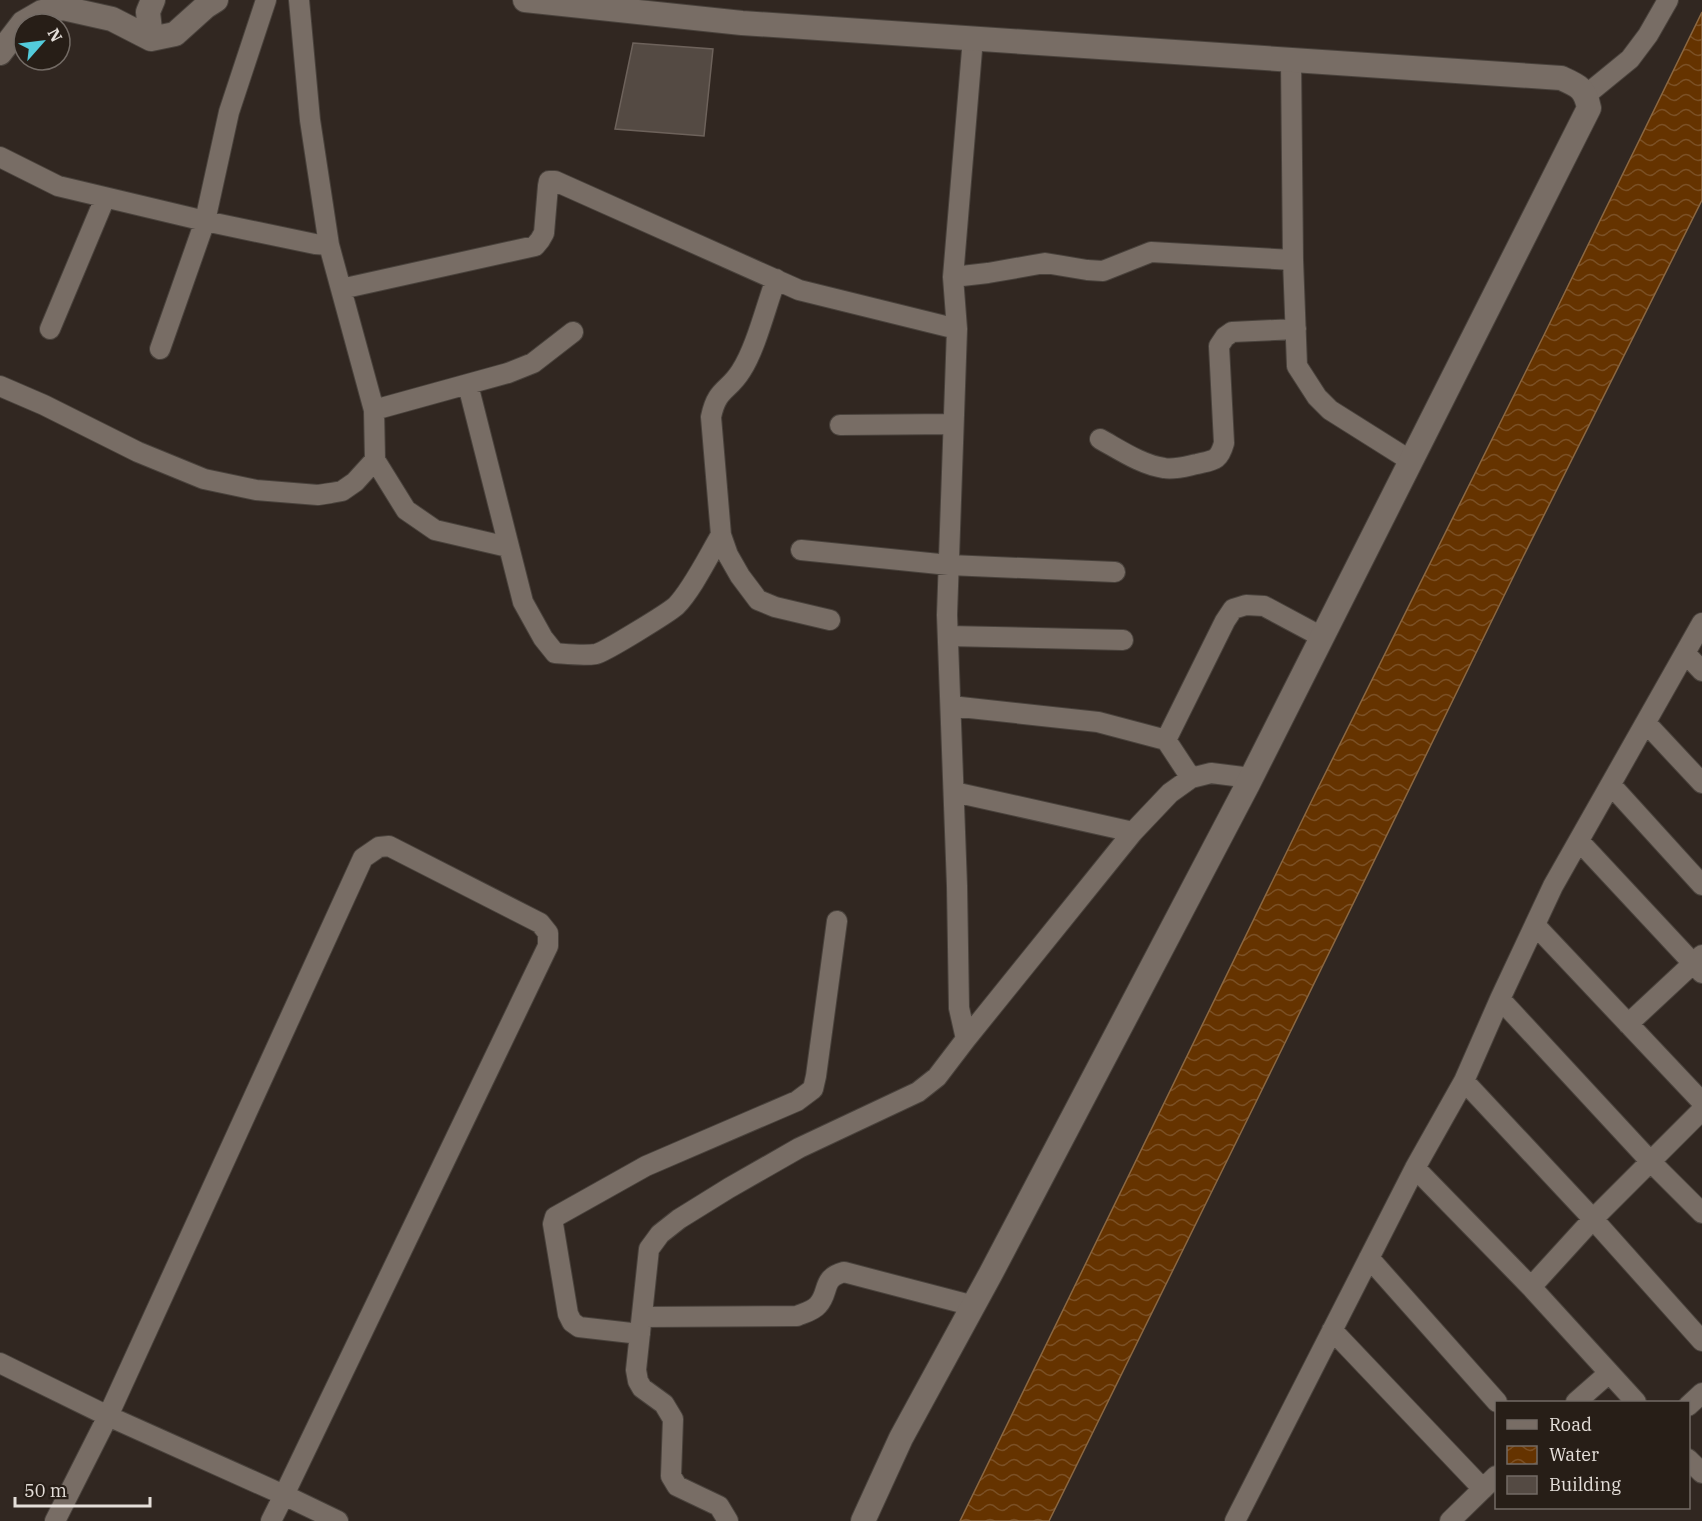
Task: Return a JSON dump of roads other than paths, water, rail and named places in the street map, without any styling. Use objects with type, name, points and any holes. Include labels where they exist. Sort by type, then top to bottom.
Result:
[{"type":"street","points":[[151,39],[148,12],[153,0]]},
{"type":"street","points":[[182,0],[195,7],[211,4]]},
{"type":"street","points":[[160,349],[205,221],[229,112],[266,0]]},
{"type":"street","points":[[299,0],[310,120],[329,245],[374,410],[375,460],[406,510],[435,530],[508,547]]},
{"type":"street","points":[[525,0],[742,23],[1561,78],[1579,86],[1586,95],[1589,108],[1251,778],[974,1306],[901,1438],[863,1521]]},
{"type":"street","points":[[1586,95],[1630,59],[1648,35],[1668,0]]},
{"type":"street","points":[[0,54],[23,23],[42,12],[63,8],[112,19],[151,39],[175,34],[211,4]]},
{"type":"street","points":[[966,1039],[958,1008],[957,886],[948,636],[957,329],[953,277],[973,39]]},
{"type":"street","points":[[1291,60],[1293,260],[1297,366],[1317,397],[1330,410],[1411,461]]},
{"type":"street","points":[[0,157],[58,186],[205,221],[329,245]]},
{"type":"street","points":[[341,289],[535,246],[544,233],[549,182],[555,181],[799,290],[957,329]]},
{"type":"street","points":[[50,329],[105,198]]},
{"type":"street","points":[[953,277],[1044,263],[1103,271],[1151,252],[1293,260]]},
{"type":"street","points":[[776,279],[741,372],[719,394],[712,410],[721,535],[728,555],[758,600],[775,607],[830,620]]},
{"type":"street","points":[[1100,439],[1144,462],[1166,469],[1215,459],[1221,454],[1224,443],[1219,346],[1232,332],[1296,329]]},
{"type":"street","points":[[374,410],[508,373],[533,363],[573,332]]},
{"type":"street","points":[[468,384],[523,602],[543,638],[555,653],[570,655],[599,653],[656,620],[675,606],[686,592],[721,535]]},
{"type":"street","points":[[0,386],[44,405],[138,452],[204,479],[256,490],[331,494],[342,491],[355,482],[375,460]]},
{"type":"street","points":[[840,425],[954,424]]},
{"type":"street","points":[[801,550],[949,565],[1115,572]]},
{"type":"street","points":[[1166,740],[1233,609],[1246,605],[1264,606],[1322,637]]},
{"type":"street","points":[[1242,1518],[1332,1330],[1415,1168],[1464,1081],[1553,886],[1702,623]]},
{"type":"street","points":[[948,636],[1123,640]]},
{"type":"street","points":[[1686,654],[1702,671]]},
{"type":"street","points":[[951,706],[1098,722],[1166,740],[1191,778]]},
{"type":"street","points":[[1646,723],[1702,783]]},
{"type":"street","points":[[728,1521],[719,1506],[677,1486],[671,1476],[673,1419],[664,1404],[642,1388],[638,1381],[636,1370],[649,1249],[660,1234],[679,1219],[799,1148],[918,1092],[937,1077],[1133,832],[1170,793],[1191,778],[1211,773],[1251,778]]},
{"type":"street","points":[[1611,785],[1702,885]]},
{"type":"street","points":[[954,792],[1133,832]]},
{"type":"street","points":[[1579,841],[1699,964],[1628,1024]]},
{"type":"street","points":[[55,1521],[108,1416],[363,858],[379,847],[389,846],[540,923],[548,933],[548,945],[271,1521]]},
{"type":"street","points":[[837,921],[813,1089],[797,1101],[646,1166],[555,1217],[553,1224],[568,1314],[579,1328],[796,1316],[820,1304],[830,1280],[835,1275],[844,1272],[974,1306]]},
{"type":"street","points":[[1535,925],[1702,1102]]},
{"type":"street","points":[[1500,999],[1651,1162],[1702,1213]]},
{"type":"street","points":[[1464,1081],[1593,1219],[1702,1341]]},
{"type":"street","points":[[1531,1287],[1593,1219],[1702,1110]]},
{"type":"street","points":[[1415,1168],[1531,1287],[1635,1401]]},
{"type":"street","points":[[1369,1258],[1496,1401]]},
{"type":"street","points":[[1332,1330],[1490,1483],[1450,1521]]},
{"type":"street","points":[[0,1363],[108,1416],[338,1521]]},
{"type":"street","points":[[1577,1401],[1609,1373]]},
{"type":"street","points":[[1690,1405],[1702,1393]]},
{"type":"street","points":[[1690,1460],[1702,1473]]},
{"type":"water","points":[[1702,12],[1702,200],[1523,557],[1049,1521],[960,1521],[1315,794]]}]
